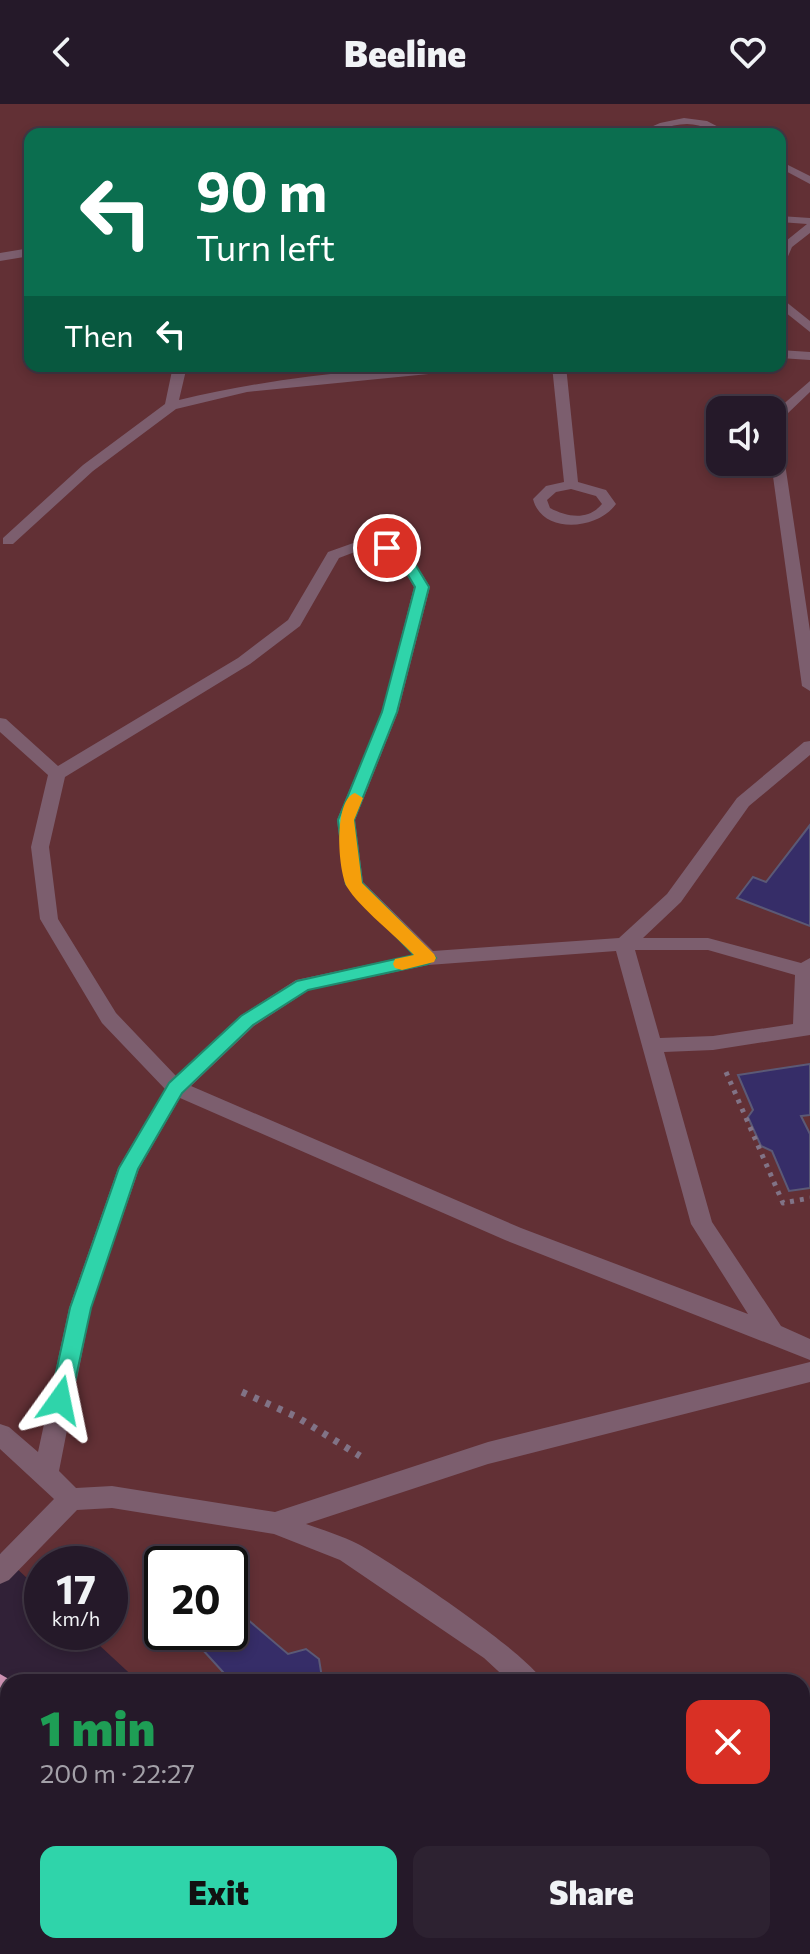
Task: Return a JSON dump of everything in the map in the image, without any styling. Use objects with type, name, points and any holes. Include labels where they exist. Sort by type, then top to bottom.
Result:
[{"type":"lane","points":[[661,128],[686,121],[704,121],[716,128]]},
{"type":"lane","points":[[786,167],[810,181]]},
{"type":"lane","points":[[786,220],[810,224]]},
{"type":"lane","points":[[786,247],[810,224]]},
{"type":"lane","points":[[0,257],[24,253]]},
{"type":"lane","points":[[786,306],[810,328]]},
{"type":"lane","points":[[786,354],[810,356]]},
{"type":"lane","points":[[171,406],[179,372]]},
{"type":"lane","points":[[0,555],[4,540],[88,468],[171,406],[247,388],[408,372]]},
{"type":"lane","points":[[560,372],[571,485]]},
{"type":"lane","points":[[810,385],[779,414],[776,450],[810,686]]},
{"type":"lane","points":[[428,958],[354,884],[346,820],[390,712],[422,587],[408,562],[387,548],[359,545],[333,555],[294,623],[244,661],[57,774],[40,847],[49,919],[109,1018],[176,1088],[513,1234],[810,1350]]},
{"type":"lane","points":[[0,723],[57,774]]},
{"type":"lane","points":[[624,944],[674,898],[743,802],[810,746]]},
{"type":"lane","points":[[624,944],[702,1224],[773,1333]]},
{"type":"lane","points":[[46,1474],[80,1308],[129,1168],[176,1088],[247,1021],[303,985],[428,958],[624,944],[708,944],[808,968],[803,1030],[713,1043],[652,1045]]},
{"type":"lane","points":[[275,1523],[488,1453],[810,1372]]},
{"type":"lane","points":[[0,1434],[71,1499]]},
{"type":"lane","points":[[0,1572],[71,1499],[112,1497],[275,1523],[349,1552],[493,1649],[521,1674]]},
{"type":"path","points":[[713,1043],[783,1203],[810,1198]]},
{"type":"path","points":[[242,1392],[297,1417],[401,1482]]},
{"type":"shaded area","points":[[0,104],[810,104],[810,1674],[130,1674],[104,1650],[128,1650],[128,1546],[24,1546],[24,1575],[0,1553]]},
{"type":"building","points":[[810,825],[810,926],[737,898],[753,877],[766,882]]},
{"type":"building","points":[[810,1064],[810,1115],[801,1116],[810,1134],[810,1188],[789,1191],[772,1151],[761,1146],[748,1117],[753,1110],[738,1075]]},
{"type":"building","points":[[248,1620],[288,1654],[306,1649],[319,1659],[321,1674],[225,1674],[203,1650],[248,1650]]},
{"type":"slow traffic","points":[[355,798],[346,820],[354,884],[428,958],[402,964]]},
{"type":"route","points":[[60,1400],[80,1308],[129,1168],[176,1088],[247,1021],[303,985],[428,958],[354,884],[346,820],[390,712],[422,587],[408,562],[387,548]]}]
